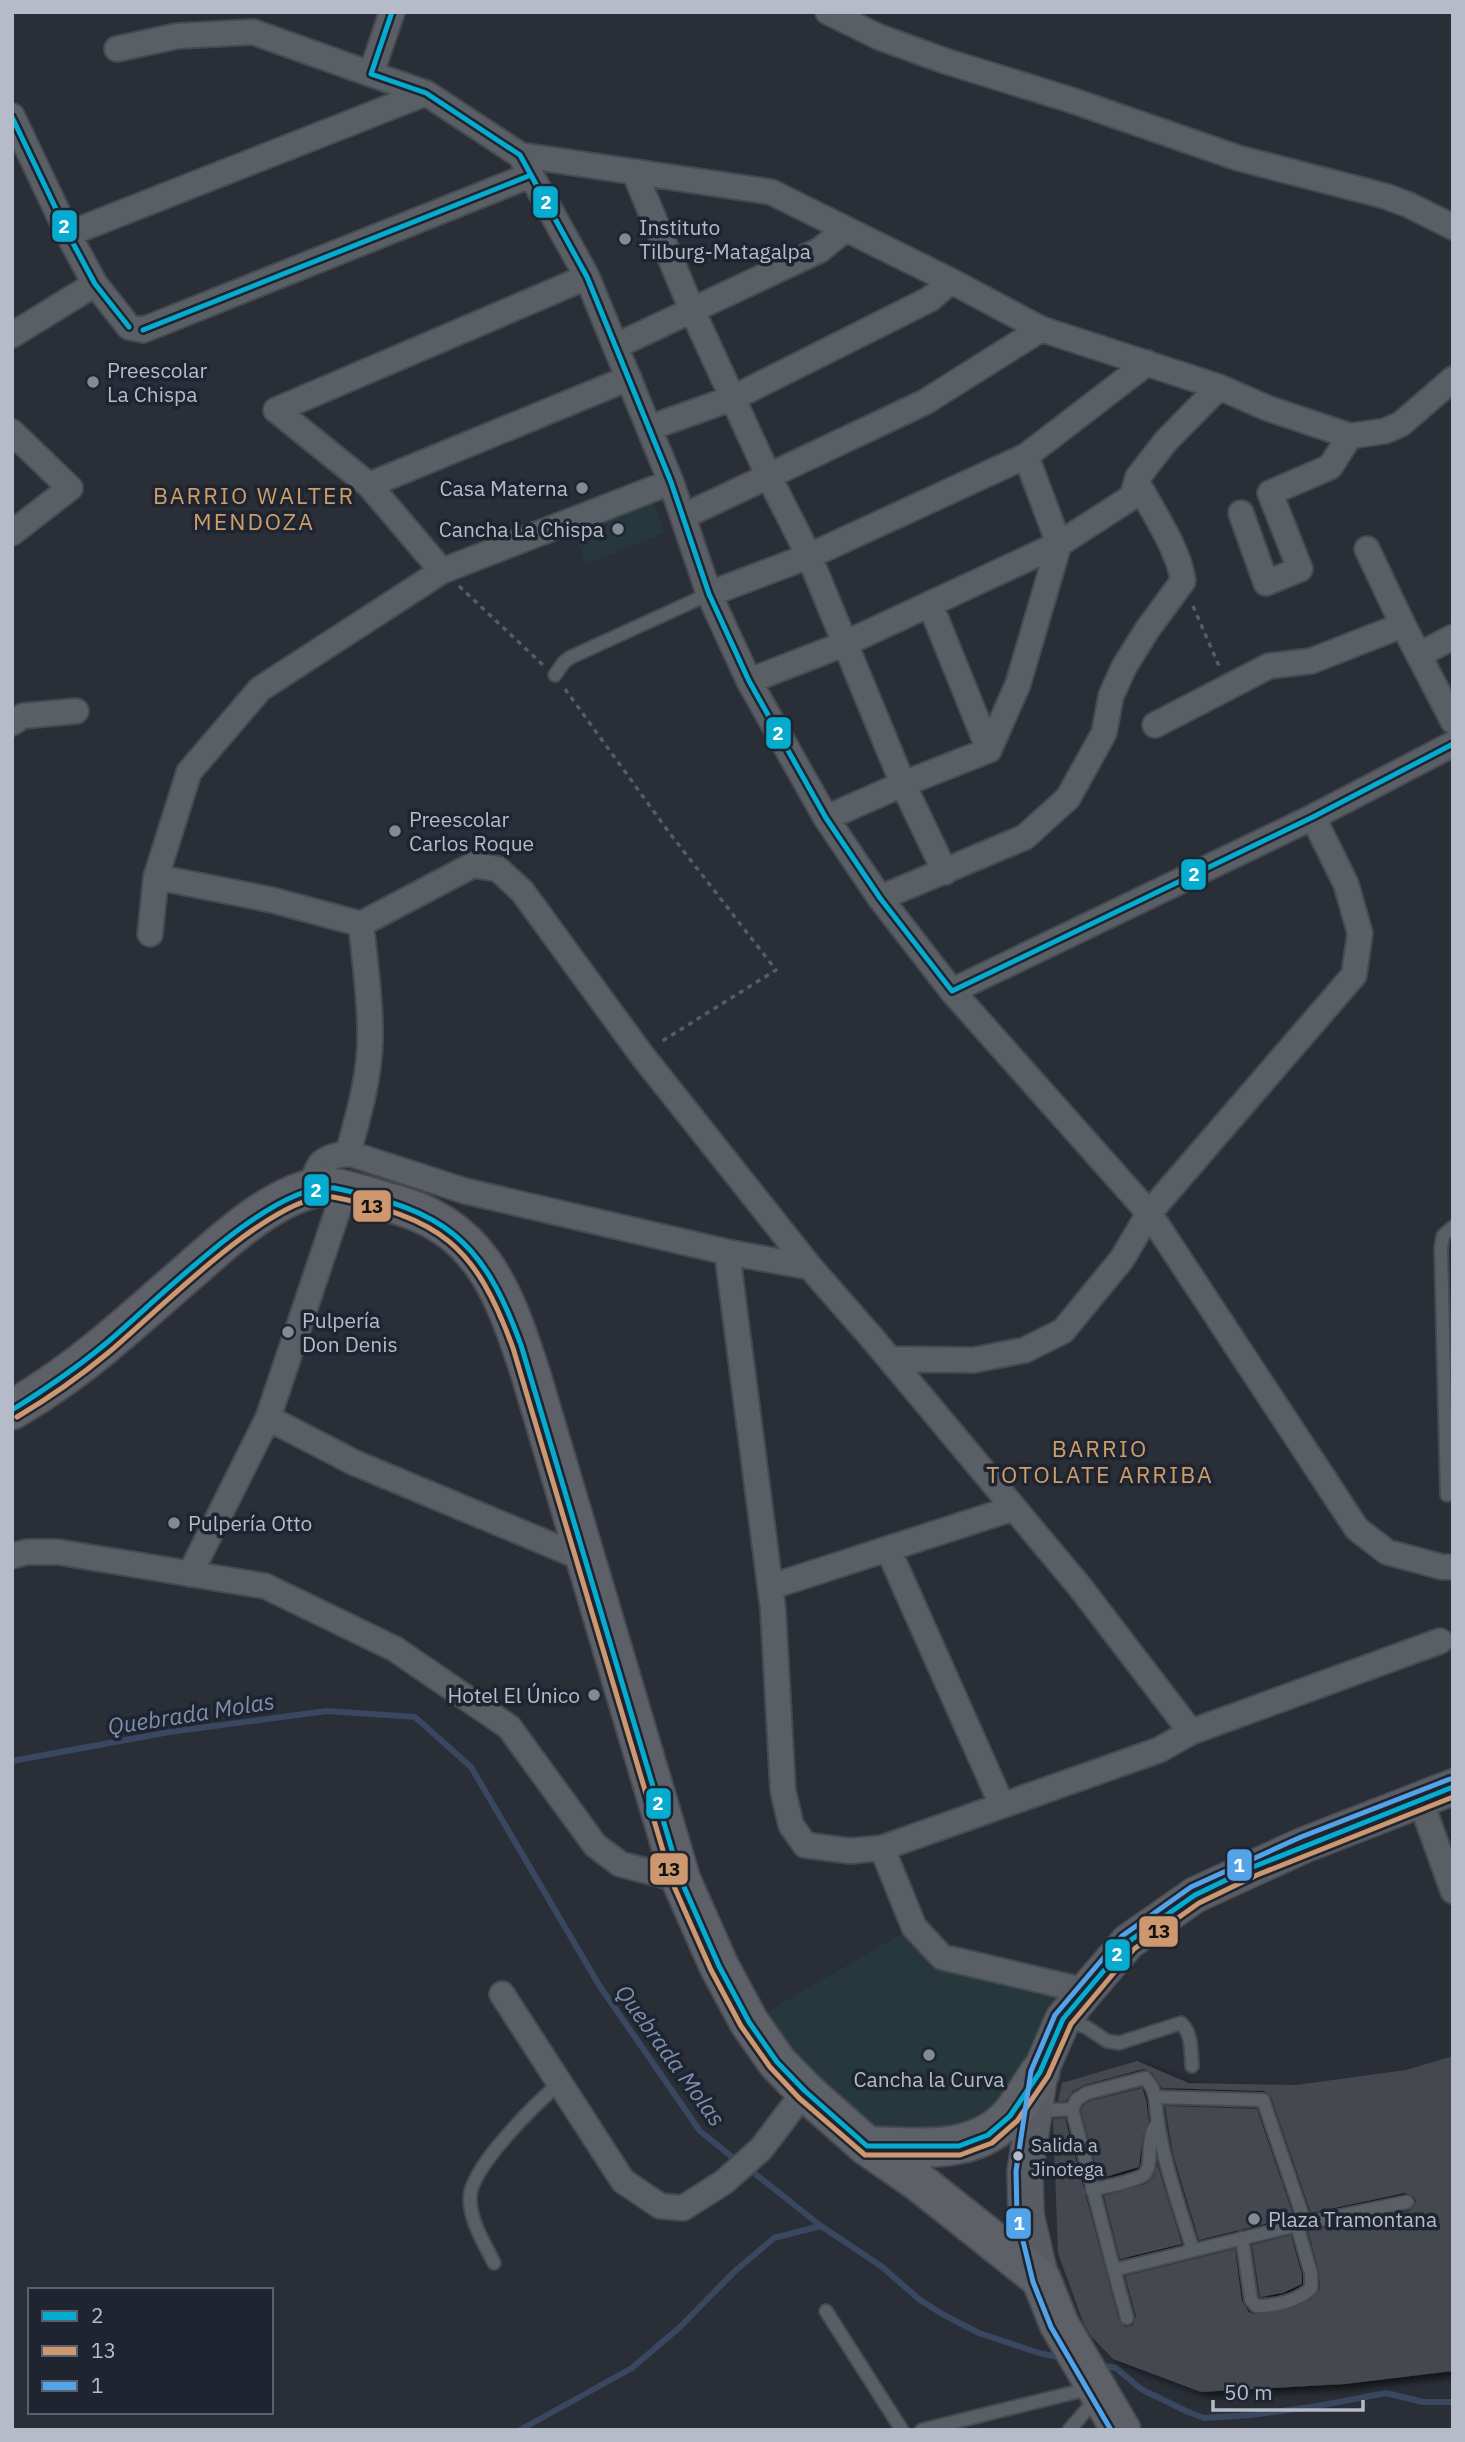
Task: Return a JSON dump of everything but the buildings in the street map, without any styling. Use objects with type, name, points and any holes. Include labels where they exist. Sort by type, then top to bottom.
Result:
[{"type":"main road","points":[[12,1410],[57,1383],[240,1228],[282,1201],[328,1191],[401,1205],[434,1219],[458,1235],[488,1268],[509,1309],[681,1880],[719,1966],[749,2022],[778,2062],[805,2091],[867,2146],[919,2182],[1041,2279]]},
{"type":"main road","points":[[867,2146],[959,2146],[988,2135],[1010,2116],[1040,2072],[1063,2018],[1128,1942],[1195,1895],[1253,1867],[1453,1787]]},
{"type":"main road","points":[[1040,2072],[1025,2172],[1026,2215],[1041,2279],[1059,2324],[1121,2430]]},
{"type":"street","points":[[371,74],[392,12]]},
{"type":"street","points":[[828,12],[878,37],[945,61],[1071,100],[1238,158],[1385,196],[1453,227]]},
{"type":"street","points":[[117,49],[177,36],[253,32],[426,93],[525,165],[587,277],[671,482],[709,594],[749,681],[826,818],[880,898],[952,991],[1149,1213],[1357,1529],[1387,1552],[1442,1567],[1453,1567]]},
{"type":"street","points":[[68,234],[426,93]]},
{"type":"street","points":[[12,116],[95,284],[130,327],[143,330],[525,165],[635,174],[771,192],[823,216],[844,230],[951,281],[1041,329],[1219,387],[1267,408],[1350,436],[1385,431],[1401,424],[1453,379]]},
{"type":"street","points":[[635,174],[692,310],[769,477],[809,556],[903,783],[945,872]]},
{"type":"street","points":[[616,346],[820,250],[844,230]]},
{"type":"street","points":[[442,571],[369,485],[276,410],[587,277]]},
{"type":"street","points":[[649,428],[733,398],[930,299],[951,281]]},
{"type":"street","points":[[12,335],[95,284]]},
{"type":"street","points":[[684,516],[925,402],[1041,329]]},
{"type":"street","points":[[709,594],[809,556],[1026,456],[1147,363]]},
{"type":"street","points":[[369,485],[629,378]]},
{"type":"street","points":[[749,681],[844,644],[1059,544],[1132,497],[1138,477],[1166,441],[1219,387]]},
{"type":"street","points":[[12,432],[70,488],[12,533]]},
{"type":"street","points":[[1241,513],[1266,583],[1300,569],[1270,493],[1331,467],[1350,436]]},
{"type":"street","points":[[826,818],[903,783],[989,750],[1018,684],[1059,544],[1026,456]]},
{"type":"street","points":[[150,934],[156,877],[189,772],[260,689],[442,571],[671,482]]},
{"type":"street","points":[[880,898],[1025,837],[1068,798],[1104,733],[1111,696],[1124,667],[1183,581],[1182,569],[1137,482]]},
{"type":"street","points":[[1367,549],[1402,625],[1453,721]]},
{"type":"street","points":[[930,604],[989,750]]},
{"type":"street","points":[[1155,724],[1269,666],[1311,660],[1402,625]]},
{"type":"street","points":[[1419,655],[1453,637]]},
{"type":"street","points":[[16,712],[76,711]]},
{"type":"street","points":[[952,991],[1313,817],[1453,744]]},
{"type":"street","points":[[890,1359],[974,1360],[1025,1350],[1063,1331],[1122,1259],[1149,1213],[1354,975],[1360,933],[1346,884],[1313,817]]},
{"type":"street","points":[[156,877],[272,900],[361,924],[473,865],[498,869],[522,891],[641,1054],[810,1267],[1080,1587],[1191,1732]]},
{"type":"street","points":[[348,1153],[362,1104],[370,1044],[368,981],[361,924]]},
{"type":"street","points":[[190,1574],[268,1418],[328,1191],[316,1167],[323,1160],[348,1153],[465,1191],[727,1252],[810,1267]]},
{"type":"street","points":[[727,1252],[770,1587],[783,1791],[791,1825],[805,1845],[850,1851],[883,1847],[1159,1750],[1191,1732],[1440,1640]]},
{"type":"street","points":[[268,1418],[355,1463],[585,1559]]},
{"type":"street","points":[[770,1587],[1014,1508]]},
{"type":"street","points":[[888,1549],[1002,1805]]},
{"type":"street","points":[[12,1556],[27,1552],[58,1552],[265,1586],[395,1649],[509,1727],[594,1845],[620,1864],[681,1880]]},
{"type":"street","points":[[1420,1799],[1453,1891]]},
{"type":"street","points":[[883,1847],[914,1927],[942,1956],[1086,1991]]},
{"type":"street","points":[[502,1994],[623,2181],[660,2206],[683,2208],[724,2182],[761,2149],[805,2091]]},
{"type":"lane","points":[[555,676],[570,657],[709,594]]},
{"type":"lane","points":[[1447,1495],[1441,1248],[1443,1236],[1453,1227]]},
{"type":"lane","points":[[1063,2018],[1086,2027],[1107,2040],[1119,2043],[1181,2023],[1188,2034],[1192,2066]]},
{"type":"lane","points":[[1127,2318],[1072,2109],[1077,2099],[1087,2093],[1145,2078],[1153,2087],[1157,2124],[1166,2165],[1193,2250]]},
{"type":"lane","points":[[494,2263],[473,2221],[470,2194],[488,2158],[534,2105],[559,2084]]},
{"type":"lane","points":[[1155,2097],[1263,2100],[1301,2224],[1311,2274],[1311,2288],[1304,2296],[1268,2306],[1256,2306],[1251,2300],[1242,2238]]},
{"type":"lane","points":[[1035,2111],[1072,2109]]},
{"type":"lane","points":[[1092,2190],[1144,2175],[1150,2167],[1150,2132],[1157,2124]]},
{"type":"lane","points":[[1114,2270],[1301,2224],[1407,2202]]},
{"type":"lane","points":[[826,2311],[902,2430]]},
{"type":"lane","points":[[922,2430],[1093,2384]]},
{"type":"lane","points":[[1069,2430],[1093,2384]]},
{"type":"path","points":[[442,571],[555,676],[668,831],[776,970],[641,1054]]},
{"type":"path","points":[[1183,581],[1227,688]]},
{"type":"shaded area","name":"Cancha La Chispa","points":[[650,494],[665,533],[586,564],[570,524]]},
{"type":"shaded area","points":[[914,1927],[942,1957],[1086,1991],[1010,2116],[867,2146],[749,2022]]},
{"type":"waterway","name":"Quebrada Molas","points":[[12,1761],[169,1732],[327,1711],[415,1717],[471,1767],[599,1985],[700,2131],[737,2161]]},
{"type":"waterway","name":"Quebrada Molas","points":[[749,2169],[821,2226],[881,2266],[920,2300],[944,2315],[979,2333],[1063,2358]]},
{"type":"waterway","points":[[520,2430],[632,2368],[680,2327],[735,2271],[774,2238],[821,2226]]},
{"type":"waterway","name":"Quebrada Molas","points":[[1101,2365],[1116,2368],[1141,2389],[1204,2418],[1318,2406],[1386,2393],[1423,2402],[1453,2402]]},
{"type":"transit line","name":"2","points":[[392,12],[371,74],[426,93],[520,155],[587,277],[671,482],[709,594],[749,681],[826,818],[880,898],[952,991],[1313,817],[1453,744]]},
{"type":"transit line","name":"2","points":[[12,117],[95,284],[129,327]]},
{"type":"transit line","name":"2","points":[[143,330],[531,175]]},
{"type":"transit line","name":"2","points":[[12,1410],[93,1354],[214,1248],[279,1204],[308,1191],[334,1188],[372,1197],[405,1207],[432,1220],[454,1235],[474,1254],[491,1279],[521,1345],[681,1880],[719,1966],[749,2022],[777,2062],[867,2146],[959,2146],[988,2135],[1010,2116],[1040,2072],[1063,2019],[1128,1942],[1195,1895],[1253,1867],[1453,1787]]},
{"type":"transit line","name":"13","points":[[17,1417],[97,1362],[184,1285],[249,1233],[280,1213],[309,1200],[333,1197],[370,1205],[401,1215],[449,1241],[468,1260],[484,1283],[513,1348],[673,1884],[711,1970],[741,2026],[770,2067],[799,2098],[865,2155],[960,2155],[992,2143],[1017,2121],[1048,2076],[1071,2024],[1134,1949],[1199,1903],[1257,1875],[1453,1797]]},
{"type":"transit line","name":"1","points":[[1111,2430],[1051,2327],[1033,2282],[1017,2216],[1016,2171],[1031,2071],[1055,2015],[1122,1936],[1191,1887],[1301,1837],[1450,1779]]},
{"type":"place","name":"Instituto Tilburg-Matagalpa","points":[[625,239]]},
{"type":"place","name":"Preescolar La Chispa","points":[[93,382]]},
{"type":"place","name":"Casa Materna","points":[[582,488]]},
{"type":"place","name":"Cancha La Chispa","points":[[618,529]]},
{"type":"place","name":"Preescolar Carlos Roque","points":[[395,831]]},
{"type":"place","name":"Pulpería Don Denis","points":[[288,1332]]},
{"type":"place","name":"Pulpería Otto","points":[[174,1523]]},
{"type":"place","name":"Hotel El Único","points":[[594,1695]]},
{"type":"place","name":"Cancha la Curva","points":[[929,2055]]},
{"type":"place","name":"Salida a Jinotega","points":[[1018,2156]]},
{"type":"place","name":"Plaza Tramontana","points":[[1254,2219]]},
{"type":"district","name":"BARRIO WALTER MENDOZA","points":[[254,508]]},
{"type":"district","name":"BARRIO TOTOLATE ARRIBA","points":[[1100,1461]]}]
